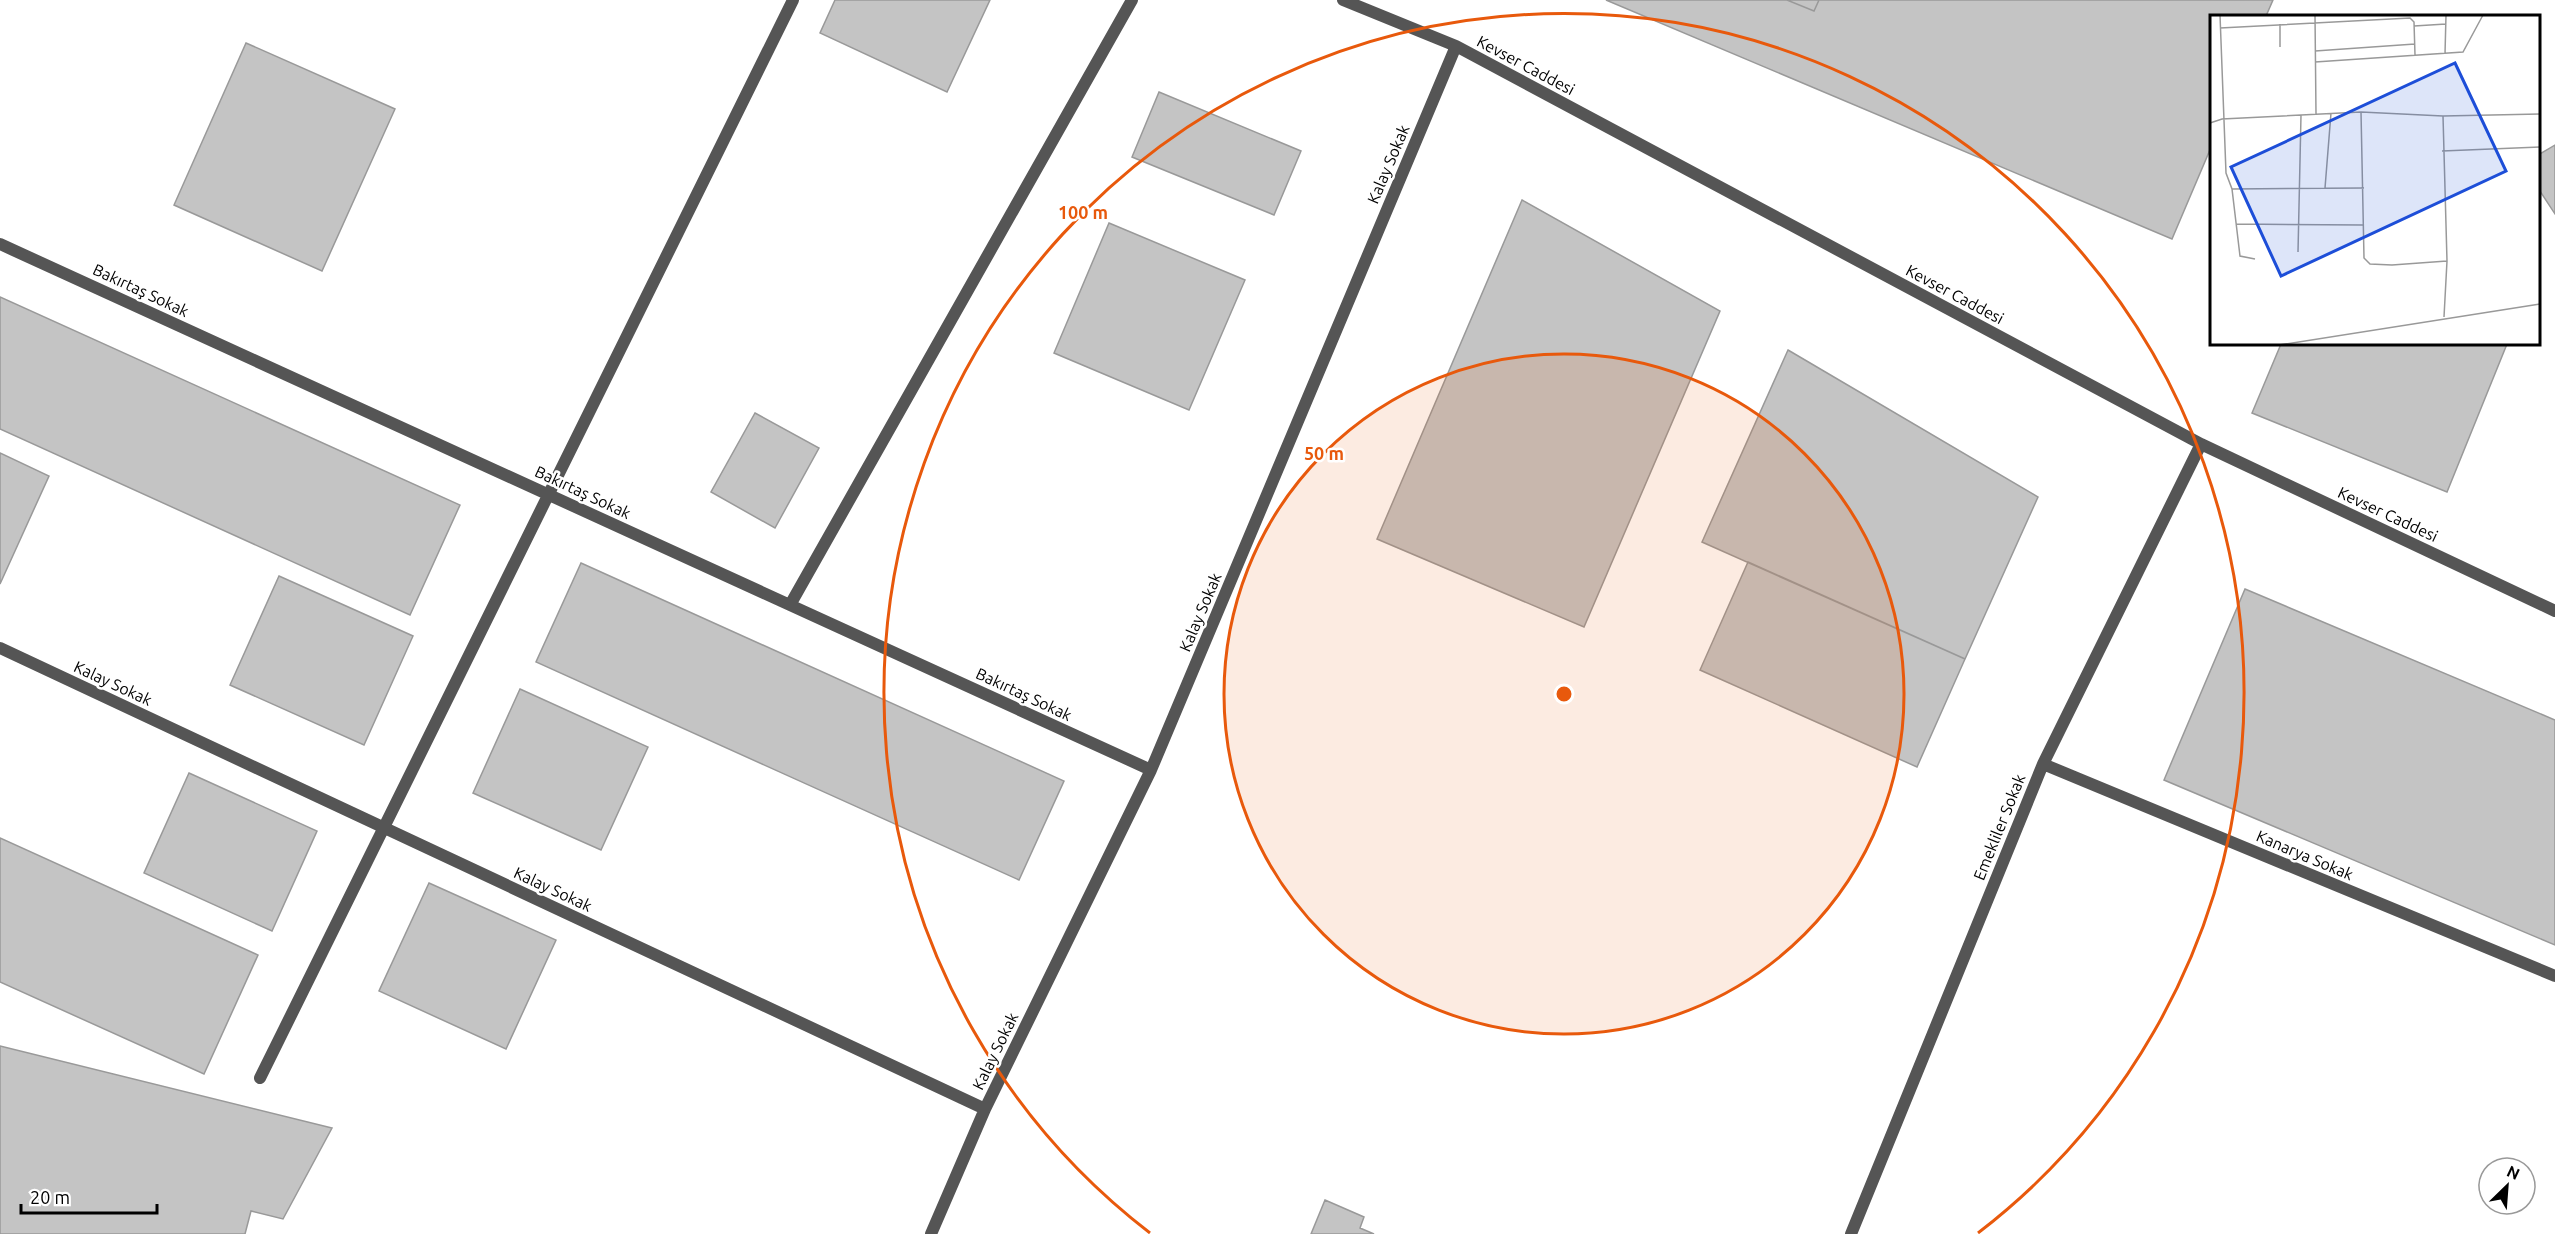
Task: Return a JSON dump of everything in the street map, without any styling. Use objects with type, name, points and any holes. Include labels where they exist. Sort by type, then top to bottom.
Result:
[{"type":"street","points":[[260,1078],[793,0]]},
{"type":"street","points":[[790,605],[1132,0]]},
{"type":"street","name":"Kevser Caddesi","points":[[1343,0],[1456,46],[2201,444],[2555,611]]},
{"type":"street","name":"Kalay Sokak","points":[[0,648],[985,1109],[1151,770],[1456,46]]},
{"type":"street","name":"Bakırtaş Sokak","points":[[0,244],[1151,770]]},
{"type":"street","name":"Emekliler Sokak","points":[[1851,1234],[2043,764],[2201,444]]},
{"type":"street","name":"Kanarya Sokak","points":[[2043,764],[2555,976]]},
{"type":"street","points":[[931,1234],[985,1109]]},
{"type":"building","points":[[835,0],[990,0],[947,92],[820,33]]},
{"type":"building","points":[[1606,0],[1787,0],[1814,11],[1819,0],[2273,0],[2266,15],[2210,15],[2210,150],[2172,239]]},
{"type":"building","points":[[1787,0],[1819,0],[1814,11]]},
{"type":"building","points":[[246,43],[395,109],[322,271],[174,205]]},
{"type":"building","points":[[1159,92],[1301,151],[1274,215],[1132,157]]},
{"type":"building","points":[[2555,145],[2555,214],[2540,191],[2540,154]]},
{"type":"building","points":[[1522,200],[1720,311],[1584,627],[1377,539]]},
{"type":"building","points":[[1109,223],[1245,280],[1189,410],[1054,353]]},
{"type":"building","points":[[0,297],[460,505],[410,615],[0,429]]},
{"type":"building","points":[[2281,345],[2507,345],[2447,492],[2252,413]]},
{"type":"building","points":[[1788,350],[2038,497],[1965,659],[1702,542]]},
{"type":"building","points":[[755,413],[819,448],[775,528],[711,492]]},
{"type":"building","points":[[0,453],[49,476],[0,584]]},
{"type":"building","points":[[1748,562],[1965,659],[1917,767],[1700,670]]},
{"type":"building","points":[[581,563],[1064,781],[1019,880],[536,662]]},
{"type":"building","points":[[279,576],[413,636],[364,745],[230,685]]},
{"type":"building","points":[[2245,589],[2555,720],[2555,945],[2164,780]]},
{"type":"building","points":[[520,689],[648,747],[601,850],[473,793]]},
{"type":"building","points":[[189,773],[317,831],[272,931],[144,873]]},
{"type":"building","points":[[0,838],[258,955],[204,1074],[0,982]]},
{"type":"building","points":[[429,883],[556,940],[506,1049],[379,991]]},
{"type":"building","points":[[0,1046],[332,1128],[283,1219],[251,1211],[245,1234],[0,1234]]},
{"type":"building","points":[[1325,1200],[1364,1217],[1360,1228],[1374,1234],[1311,1234]]}]
